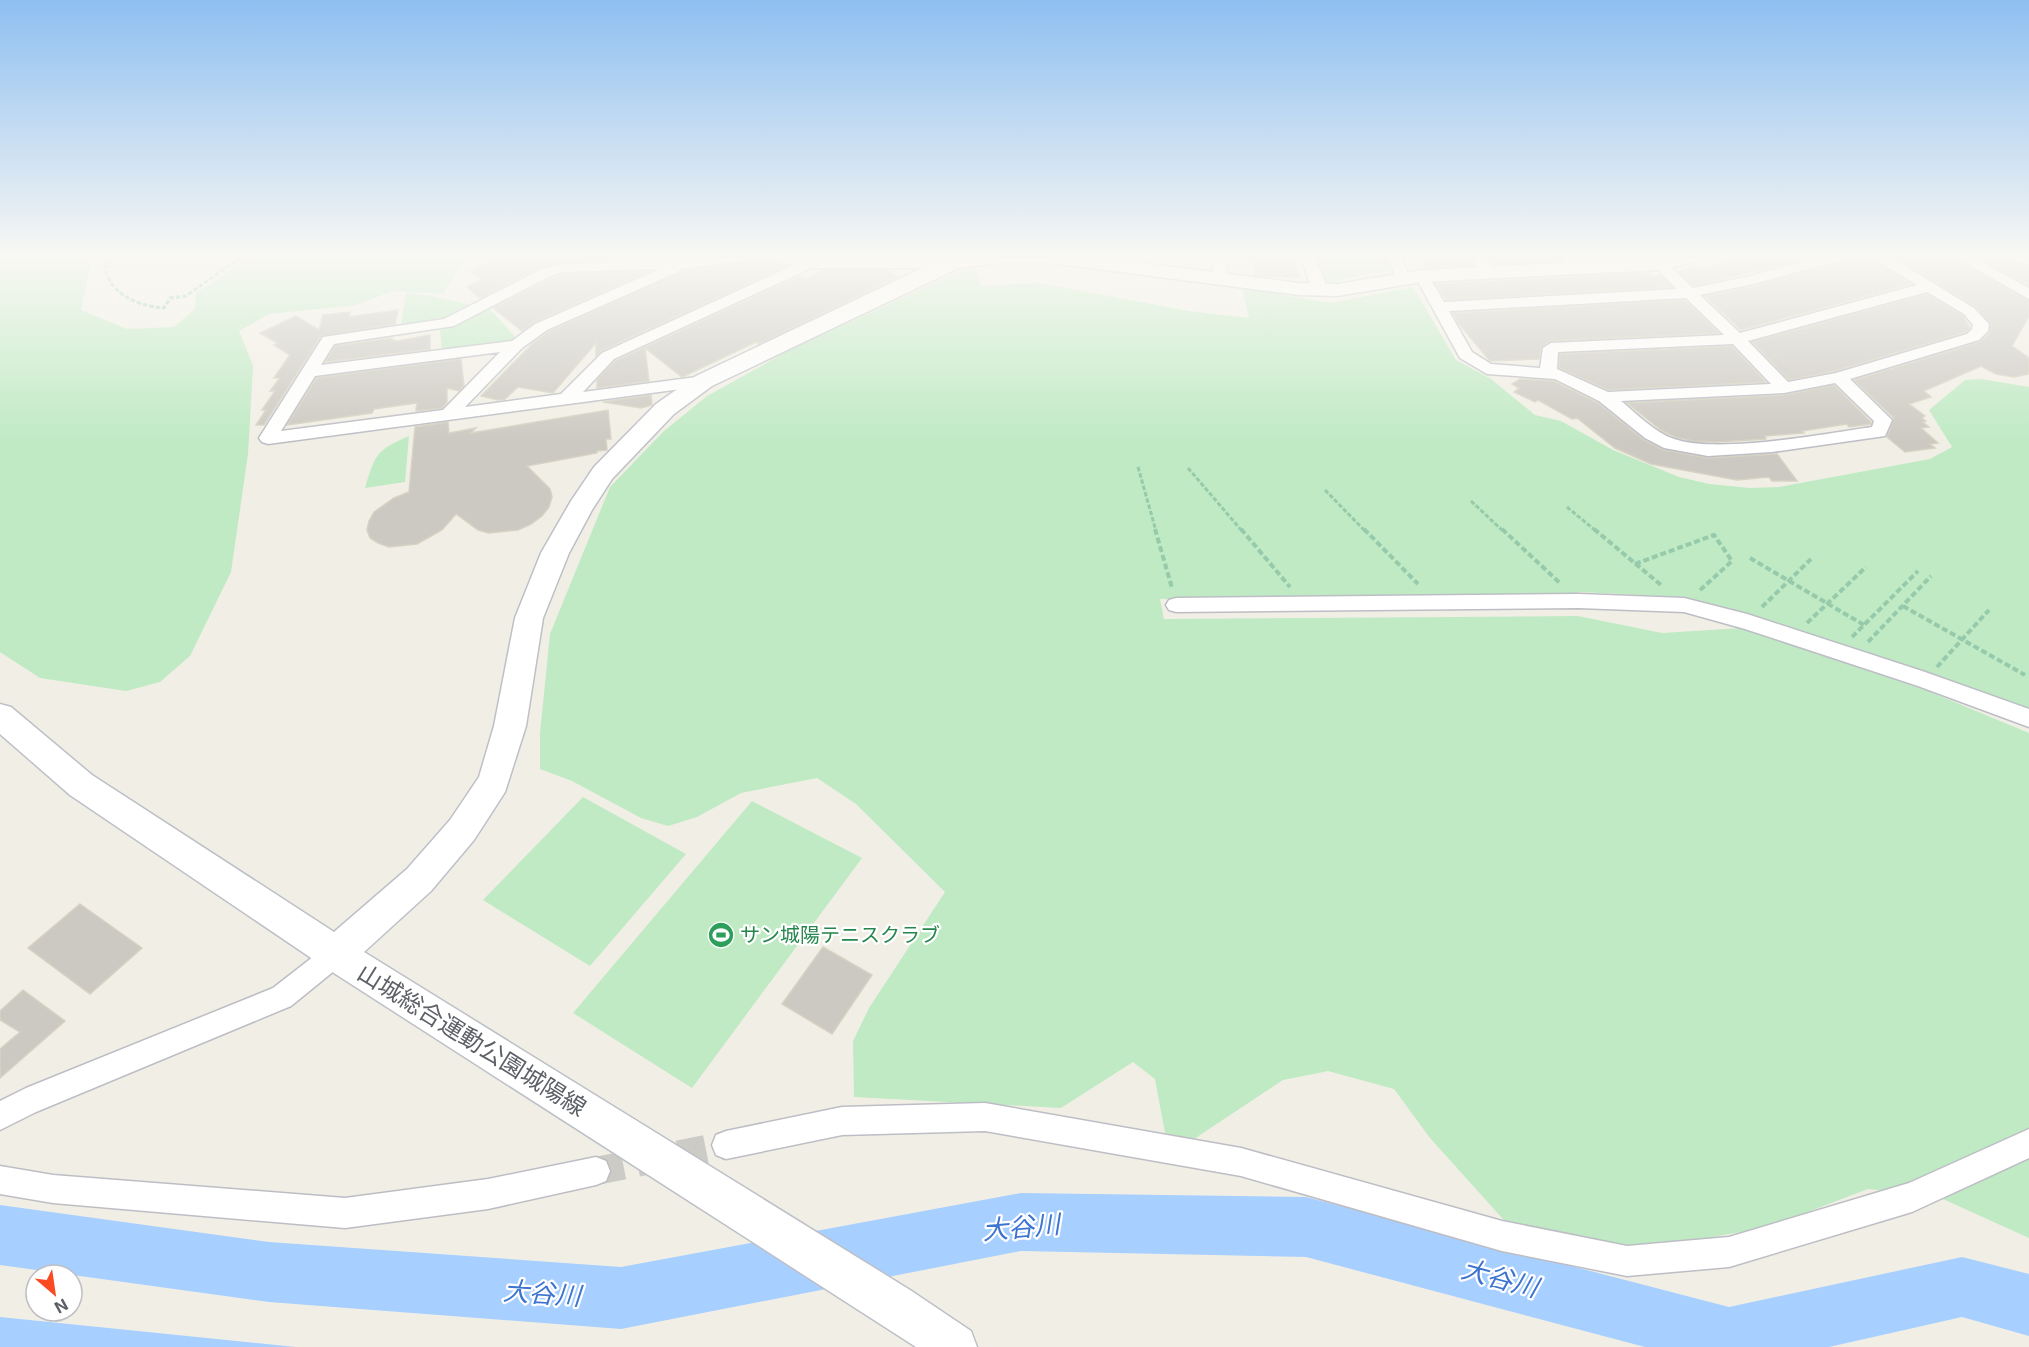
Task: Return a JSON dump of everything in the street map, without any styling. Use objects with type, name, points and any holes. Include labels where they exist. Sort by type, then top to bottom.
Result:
[{"type":"street","points":[[458,318],[448,323],[329,340],[268,438],[704,381]]},
{"type":"street","points":[[448,415],[516,345],[559,318]]},
{"type":"street","points":[[567,398],[608,356],[691,318]]},
{"type":"street","points":[[0,1116],[26,1102],[282,997],[336,954],[419,880],[462,830],[494,782],[510,726],[529,618],[555,553],[579,507],[603,473],[665,409],[704,381],[835,318]]},
{"type":"street","points":[[1446,318],[1466,355],[1487,369],[1558,374],[1605,397],[1659,440],[1695,450],[1772,446],[1879,432],[1883,420],[1839,377]]},
{"type":"street","points":[[1715,318],[1784,388]]},
{"type":"street","points":[[1548,373],[1551,348],[1737,339],[1819,318]]},
{"type":"street","points":[[1605,397],[1784,388],[1839,377],[1974,337],[1980,331],[1981,324],[1975,318]]},
{"type":"street","points":[[309,372],[516,345]]},
{"type":"street","points":[[1176,605],[1579,601],[1684,605],[1747,622],[1925,680],[2029,718]]},
{"type":"street","name":"山城総合運動公園城陽線","points":[[0,716],[81,785],[336,954],[894,1306],[955,1347]]},
{"type":"street","points":[[726,1145],[842,1121],[985,1118],[1241,1162],[1502,1236],[1627,1261],[1729,1252],[1912,1197],[2029,1143]]},
{"type":"street","points":[[0,1179],[53,1189],[345,1213],[488,1194],[596,1172]]},
{"type":"path","points":[[1138,467],[1176,605]]},
{"type":"path","points":[[1188,468],[1304,603]]},
{"type":"path","points":[[1324,489],[1436,602]]},
{"type":"path","points":[[1471,501],[1579,601]]},
{"type":"path","points":[[1567,507],[1635,564],[1684,605],[1732,561],[1714,535],[1635,564]]},
{"type":"path","points":[[1750,558],[1864,625]]},
{"type":"path","points":[[1747,622],[1812,559]]},
{"type":"path","points":[[1792,638],[1866,567]]},
{"type":"path","points":[[1845,655],[1864,625],[1918,571]]},
{"type":"path","points":[[1845,655],[1903,606],[1931,576]]},
{"type":"path","points":[[1903,606],[2025,675]]},
{"type":"path","points":[[1925,680],[1989,610]]},
{"type":"green space","points":[[0,318],[100,318],[127,329],[174,327],[185,318],[262,318],[239,331],[253,366],[248,454],[231,572],[190,656],[160,682],[126,691],[40,678],[0,652]]},
{"type":"green space","points":[[402,318],[444,318],[401,325]]},
{"type":"green space","points":[[470,318],[498,318],[516,338],[514,341],[442,350],[440,330],[453,327]]},
{"type":"green space","points":[[859,318],[1431,318],[1456,360],[1491,379],[1535,415],[1561,421],[1613,450],[1679,477],[1709,484],[1750,488],[1779,487],[1930,459],[1952,447],[1929,410],[1965,380],[1981,379],[2029,387],[2029,710],[1916,670],[1685,597],[1580,592],[1573,594],[1160,599],[1164,619],[1578,616],[1662,633],[1742,628],[1928,691],[2029,733],[2029,1238],[1934,1195],[1868,1189],[1768,1227],[1646,1249],[1511,1228],[1430,1138],[1394,1089],[1328,1071],[1283,1080],[1191,1141],[1165,1133],[1155,1079],[1133,1062],[1061,1108],[854,1097],[853,1041],[869,1008],[945,892],[856,804],[817,778],[741,793],[697,817],[668,826],[641,818],[572,781],[540,769],[540,733],[550,634],[610,487],[664,431],[707,396],[790,350]]},
{"type":"green space","points":[[409,436],[405,482],[365,488],[378,455],[390,445]]},
{"type":"green space","points":[[583,797],[686,854],[590,966],[483,900]]},
{"type":"green space","name":"サン城陽テニスクラブ","points":[[752,801],[862,858],[692,1088],[573,1013]]},
{"type":"water","points":[[0,1317],[24,1319],[24,1323],[59,1323],[296,1347],[0,1347]]},
{"type":"building","points":[[292,318],[299,318],[319,330],[322,318],[396,318],[395,324],[321,336],[264,425],[256,425],[266,410],[262,410],[275,391],[270,391],[280,378],[274,378],[290,355],[274,345],[278,343],[260,333]]},
{"type":"building","points":[[505,318],[543,318],[534,322],[522,331]]},
{"type":"building","points":[[579,318],[674,318],[601,351],[596,356],[596,343],[553,393],[518,387],[505,399],[498,400],[481,396],[533,343],[548,332]]},
{"type":"building","points":[[708,318],[813,318],[682,377],[645,348],[649,381],[597,388],[597,380],[615,361]]},
{"type":"building","points":[[1456,318],[1703,318],[1719,333],[1551,341],[1541,348],[1539,359],[1490,361]]},
{"type":"building","points":[[1728,318],[1786,318],[1741,330]]},
{"type":"building","points":[[1840,318],[1964,318],[1970,328],[1966,332],[1835,371],[1789,380],[1752,342]]},
{"type":"building","points":[[1986,318],[2028,318],[2012,346],[2029,358],[2029,374],[2014,377],[1996,374],[1981,366],[1924,391],[1931,397],[1909,404],[1925,416],[1922,418],[1926,421],[1923,422],[1929,427],[1921,428],[1938,443],[1930,444],[1935,448],[1905,452],[1887,437],[1894,418],[1854,380],[1980,342],[1990,333],[1991,324]]},
{"type":"building","points":[[430,335],[430,349],[325,362],[335,346],[392,338],[398,341]]},
{"type":"building","points":[[1732,346],[1766,382],[1608,390],[1559,368],[1560,354]]},
{"type":"building","points":[[461,359],[464,386],[459,391],[447,388],[447,402],[442,408],[416,411],[417,403],[374,409],[372,413],[287,425],[316,378]]},
{"type":"building","points":[[1520,379],[1554,381],[1598,403],[1644,440],[1664,450],[1708,458],[1777,454],[1797,481],[1772,481],[1769,477],[1737,480],[1651,464],[1615,448],[1577,418],[1572,419],[1538,400],[1535,402],[1514,392],[1519,388],[1512,384]]},
{"type":"building","points":[[1834,385],[1871,424],[1849,427],[1847,424],[1802,431],[1804,433],[1765,436],[1766,439],[1693,441],[1675,437],[1661,430],[1627,403],[1784,395]]},
{"type":"building","points":[[651,395],[652,405],[641,408],[603,402]]},
{"type":"building","points":[[608,410],[611,439],[606,439],[607,450],[527,466],[550,489],[552,497],[549,507],[542,516],[531,524],[518,530],[489,533],[478,530],[456,514],[442,530],[417,544],[389,547],[370,538],[367,530],[374,512],[394,498],[409,492],[415,427],[448,422],[449,433],[476,428],[471,433]]},
{"type":"building","points":[[80,904],[142,948],[90,994],[28,948]]},
{"type":"building","points":[[823,947],[872,975],[832,1034],[782,1004]]},
{"type":"building","points":[[23,990],[65,1021],[0,1078],[0,1049],[20,1032],[0,1020],[0,1011]]},
{"type":"waterway","name":"大谷川","points":[[0,1235],[269,1272],[621,1298],[1021,1222],[1306,1227],[1729,1338],[1962,1287],[2029,1305]]},
{"type":"tunnel","points":[[596,1171],[726,1145]]},
{"type":"place","name":"サン城陽テニスクラブ","points":[[721,935]]}]
